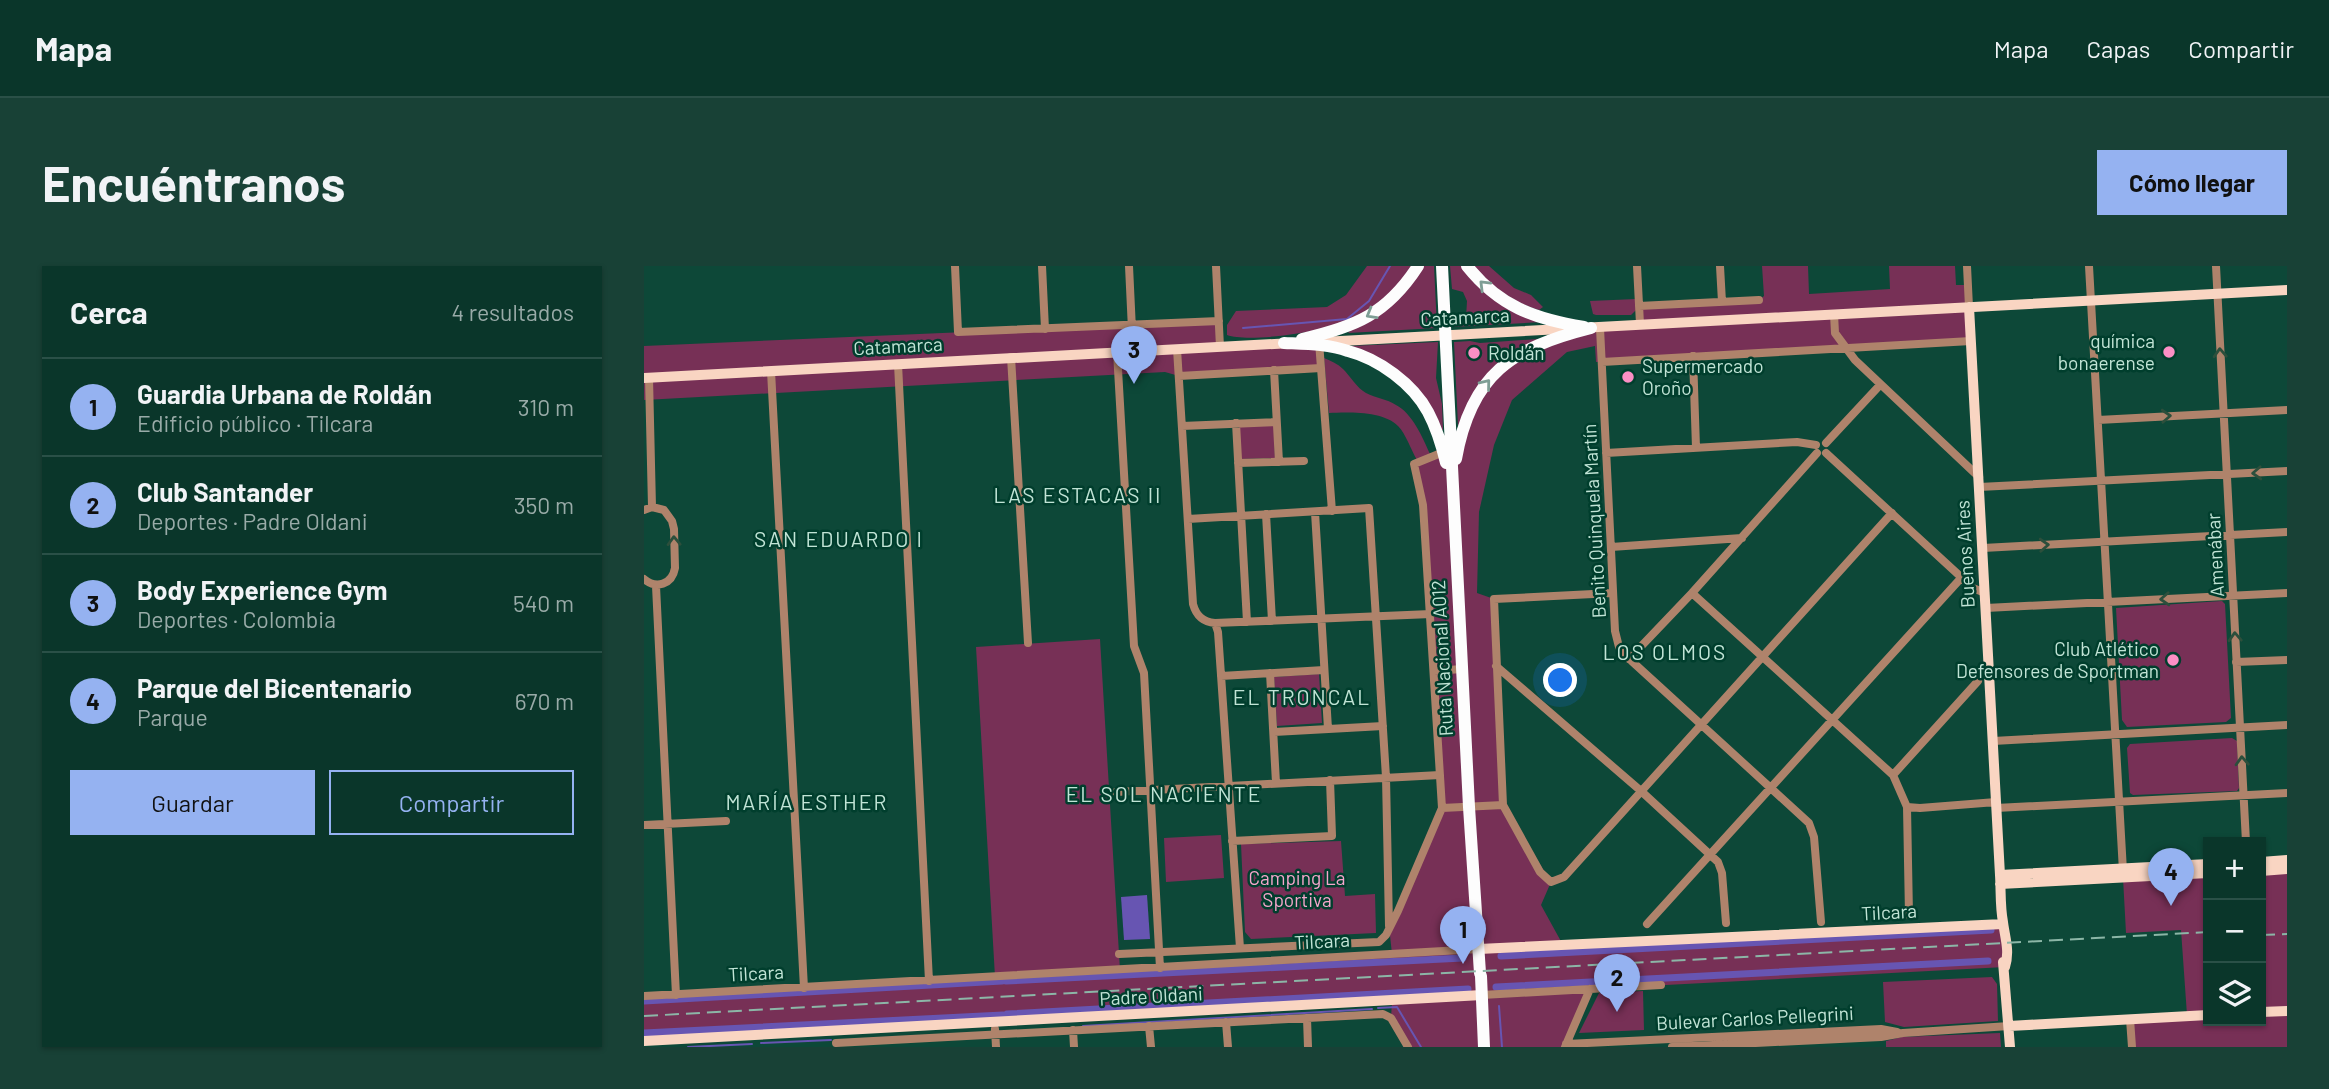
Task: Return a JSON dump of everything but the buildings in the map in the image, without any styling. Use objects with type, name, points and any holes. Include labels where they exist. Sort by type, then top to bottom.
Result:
[{"type":"highway","points":[[1284,343],[1327,333],[1375,313],[1394,299],[1418,266]]},
{"type":"highway","points":[[1442,266],[1451,449]]},
{"type":"highway","points":[[1467,266],[1494,295],[1512,306],[1530,314],[1595,328]]},
{"type":"highway","points":[[1451,449],[1475,400],[1501,368],[1532,346],[1552,338],[1595,328]]},
{"type":"highway","points":[[1284,343],[1319,343],[1371,360],[1409,387],[1451,449]]},
{"type":"highway","name":"Ruta Nacional A012","points":[[1451,449],[1484,1047]]},
{"type":"main road","name":"Catamarca","points":[[1319,343],[2287,290]]},
{"type":"main road","name":"Buenos Aires","points":[[1969,307],[2000,880],[2003,924],[2007,934],[2004,949],[2010,1047]]},
{"type":"main road","name":"Catamarca","points":[[647,378],[1284,343]]},
{"type":"main road","points":[[2266,862],[2287,860]]},
{"type":"main road","points":[[2000,880],[2123,873],[2203,865]]},
{"type":"main road","points":[[2266,871],[2287,869]]},
{"type":"main road","points":[[2123,873],[2203,873]]},
{"type":"main road","name":"Tilcara","points":[[1479,949],[2003,924]]},
{"type":"main road","name":"Padre Oldani","points":[[644,1041],[677,1043],[756,1035],[915,1026],[995,1028],[1482,995]]},
{"type":"main road","points":[[2266,1012],[2287,1010]]},
{"type":"main road","name":"Bulevar Carlos Pellegrini","points":[[2009,1026],[2203,1015]]},
{"type":"street","points":[[955,266],[958,332],[1219,321]]},
{"type":"street","points":[[1042,266],[1045,329]]},
{"type":"street","points":[[1129,266],[1133,351]]},
{"type":"street","points":[[1216,266],[1220,347]]},
{"type":"street","points":[[1637,266],[1640,324]]},
{"type":"street","points":[[1720,266],[1723,302]]},
{"type":"street","name":"Buenos Aires","points":[[1967,266],[1969,307]]},
{"type":"street","points":[[2089,266],[2123,873]]},
{"type":"street","name":"Amenábar","points":[[2216,266],[2246,837]]},
{"type":"street","points":[[1639,306],[1759,300]]},
{"type":"street","points":[[1686,304],[1687,322]]},
{"type":"street","points":[[1834,314],[1835,333],[1844,347],[1979,482],[2101,481],[2287,471]]},
{"type":"street","name":"Benito Quinquela Martín","points":[[1595,328],[1602,362],[1617,641],[1621,651],[1629,659],[1805,820],[1813,832],[1821,922]]},
{"type":"street","points":[[1602,362],[1971,341]]},
{"type":"street","points":[[1319,343],[1332,511]]},
{"type":"street","points":[[1177,349],[1193,604],[1198,616],[1215,623],[1431,614]]},
{"type":"street","points":[[1117,352],[1134,646],[1144,673],[1160,968]]},
{"type":"street","points":[[1693,356],[1696,448]]},
{"type":"street","points":[[1011,357],[1028,643]]},
{"type":"street","points":[[898,364],[929,981]]},
{"type":"street","points":[[1179,376],[1321,368]]},
{"type":"street","points":[[1274,370],[1279,462]]},
{"type":"street","points":[[771,371],[804,988]]},
{"type":"street","points":[[647,378],[648,509],[664,510],[674,528],[674,575],[656,586]]},
{"type":"street","points":[[1629,659],[1880,385]]},
{"type":"street","points":[[2098,420],[2287,410]]},
{"type":"street","points":[[1182,426],[1276,422]]},
{"type":"street","points":[[1236,424],[1247,622]]},
{"type":"street","points":[[1606,453],[1797,442],[1821,449],[1973,588],[1985,593]]},
{"type":"street","points":[[1119,954],[1379,942],[1386,935],[1442,808],[1423,505],[1414,464],[1451,449]]},
{"type":"street","points":[[1238,463],[1304,461]]},
{"type":"street","points":[[1188,519],[1369,508],[1386,778],[1389,926]]},
{"type":"street","points":[[1315,512],[1328,729]]},
{"type":"street","points":[[1613,593],[1494,599],[1503,805],[1540,873],[1550,882],[1564,877],[1892,513]]},
{"type":"street","points":[[1266,514],[1272,621]]},
{"type":"street","points":[[1983,548],[2287,531]]},
{"type":"street","points":[[1611,547],[1742,538]]},
{"type":"street","points":[[1647,924],[1962,577]]},
{"type":"street","points":[[644,579],[656,586]]},
{"type":"street","points":[[656,586],[677,995]]},
{"type":"street","points":[[1692,593],[1893,775],[1907,807],[1909,915]]},
{"type":"street","points":[[1986,608],[2287,593]]},
{"type":"street","points":[[1215,623],[1218,632],[1240,948]]},
{"type":"street","points":[[2236,662],[2287,660]]},
{"type":"street","points":[[1496,666],[1711,854],[1722,873],[1726,923]]},
{"type":"street","points":[[1434,671],[1462,669]]},
{"type":"street","points":[[1221,676],[1324,670]]},
{"type":"street","points":[[1270,673],[1276,783]]},
{"type":"street","points":[[1893,775],[1978,681]]},
{"type":"street","points":[[1993,741],[2287,725]]},
{"type":"street","points":[[1274,732],[1383,726]]},
{"type":"street","points":[[1116,792],[1440,775]]},
{"type":"street","points":[[1232,841],[1332,836],[1330,780]]},
{"type":"street","points":[[1907,807],[2120,802],[2287,793]]},
{"type":"street","points":[[1442,808],[1503,805]]},
{"type":"street","points":[[644,825],[726,821]]},
{"type":"street","points":[[1338,944],[1338,957]]},
{"type":"street","name":"Tilcara","points":[[644,996],[1479,949]]},
{"type":"street","name":"Padre Oldani","points":[[1482,995],[1661,985]]},
{"type":"street","points":[[1566,1045],[1590,989]]},
{"type":"street","points":[[1374,1001],[1376,1014]]},
{"type":"street","points":[[835,1031],[836,1045],[916,1043],[995,1028],[1073,1030],[1383,1014],[1391,1018],[1408,1047]]},
{"type":"street","points":[[1307,1018],[1308,1047]]},
{"type":"street","points":[[2130,1019],[2132,1047]]},
{"type":"street","points":[[1226,1022],[1228,1047]]},
{"type":"street","points":[[915,1026],[916,1043]]},
{"type":"street","points":[[1149,1026],[1151,1047]]},
{"type":"street","name":"Bulevar Carlos Pellegrini","points":[[1566,1045],[1831,1039],[1881,1033],[2009,1026]]},
{"type":"street","points":[[995,1028],[996,1047]]},
{"type":"street","points":[[1073,1030],[1074,1047]]},
{"type":"street","points":[[756,1035],[757,1047]]},
{"type":"street","name":"Bulevar Carlos Pellegrini","points":[[1672,1047],[1690,1044]]},
{"type":"green space","points":[[1367,266],[1412,266],[1384,300],[1364,316],[1352,321],[1317,330],[1275,336],[1256,338],[1227,335],[1227,325],[1236,311],[1327,307],[1346,295]]},
{"type":"green space","points":[[1420,266],[1434,266],[1437,328],[1348,333]]},
{"type":"green space","points":[[1450,266],[1464,266],[1542,322],[1452,327],[1451,319],[1466,318],[1467,301],[1463,292],[1452,289]]},
{"type":"green space","points":[[1471,266],[1489,266],[1514,288],[1531,295],[1543,307],[1539,310],[1511,298]]},
{"type":"green space","points":[[1762,266],[1808,266],[1809,294],[1890,289],[1889,266],[1955,266],[1956,285],[1968,285],[1971,341],[1596,362],[1595,346],[1567,352],[1512,400],[1494,445],[1479,512],[1477,593],[1494,599],[1503,805],[1551,882],[1541,905],[1563,945],[2003,924],[2005,967],[1590,989],[1565,1047],[1408,1047],[1391,1018],[1392,1001],[644,1041],[644,996],[995,977],[976,647],[1100,639],[1120,970],[1392,954],[1389,926],[1442,808],[1423,505],[1414,464],[1443,453],[1486,383],[1552,338],[1640,324],[1639,306],[1759,300],[1764,296]]},
{"type":"green space","points":[[1636,299],[1636,310],[1631,315],[1593,314],[1590,301]]},
{"type":"green space","points":[[1219,321],[1220,347],[1319,345],[1321,368],[1179,376],[1165,372],[644,400],[644,346]]},
{"type":"green space","points":[[1538,339],[1504,361],[1460,427],[1454,342]]},
{"type":"green space","points":[[1438,342],[1436,378],[1442,404],[1443,430],[1439,429],[1428,407],[1350,346]]},
{"type":"green space","points":[[1324,358],[1341,367],[1366,393],[1402,409],[1416,426],[1430,454],[1417,460],[1401,429],[1392,421],[1375,415],[1329,413]]},
{"type":"green space","points":[[1274,425],[1275,458],[1241,459],[1239,426]]},
{"type":"green space","name":"Club Atlético Defensores de Sportman","points":[[2222,601],[2225,604],[2231,718],[2226,722],[2127,727],[2122,720],[2116,608]]},
{"type":"green space","points":[[1319,674],[1322,723],[1277,726],[1274,677]]},
{"type":"green space","points":[[2232,738],[2237,741],[2237,791],[2130,793],[2127,748],[2130,744]]},
{"type":"green space","points":[[1221,835],[1224,878],[1166,882],[1164,838]]},
{"type":"green space","name":"Camping La Sportiva","points":[[1341,841],[1345,896],[1375,894],[1376,933],[1251,939],[1245,932],[1241,844]]},
{"type":"green space","points":[[2287,869],[2287,1047],[2132,1047],[2130,1019],[2187,1015],[2181,930],[2126,933],[2123,878],[2203,873],[2203,1026],[2266,1026],[2266,871]]},
{"type":"green space","points":[[1992,977],[1997,984],[1998,1021],[1904,1027],[1885,1022],[1883,982]]},
{"type":"green space","points":[[1643,991],[1644,1030],[1579,1033],[1599,993]]},
{"type":"green space","points":[[2000,1033],[2001,1047],[1886,1047],[1886,1041],[1902,1037]]},
{"type":"shaded area","points":[[1147,895],[1150,939],[1124,940],[1121,897]]},
{"type":"waterway","points":[[1243,328],[1347,319],[1369,301],[1390,266]]},
{"type":"waterway","points":[[1501,956],[1991,930]]},
{"type":"waterway","points":[[1006,981],[1463,958]]},
{"type":"waterway","points":[[1496,987],[1988,961]]},
{"type":"waterway","points":[[644,1001],[1002,981]]},
{"type":"waterway","points":[[1007,1014],[1468,989]]},
{"type":"waterway","points":[[1499,1006],[1502,1047]]},
{"type":"waterway","points":[[1378,1008],[1397,1007],[1421,1047]]},
{"type":"waterway","points":[[1083,1026],[1372,1009]]},
{"type":"waterway","points":[[644,1033],[1003,1015]]},
{"type":"waterway","points":[[761,1043],[831,1040]]},
{"type":"waterway","points":[[688,1047],[752,1044]]},
{"type":"railway","points":[[644,1016],[2203,932]]},
{"type":"railway","points":[[2266,935],[2287,934]]},
{"type":"place","name":"química bonaerense","points":[[2169,352]]},
{"type":"place","name":"Roldán","points":[[1474,353]]},
{"type":"place","name":"Supermercado Oroño","points":[[1628,377]]},
{"type":"place","name":"Body Experience Gym","points":[[1134,384]]},
{"type":"place","name":"Club Atlético Defensores de Sportman","points":[[2173,660]]},
{"type":"place","name":"Parque del Bicentenario","points":[[2171,906]]},
{"type":"place","name":"Guardia Urbana de Roldán","points":[[1463,964]]},
{"type":"place","name":"Club Santander","points":[[1617,1012]]},
{"type":"district","name":"LAS ESTACAS II","points":[[1078,496]]},
{"type":"district","name":"SAN EDUARDO I","points":[[839,540]]},
{"type":"district","name":"LOS OLMOS","points":[[1665,653]]},
{"type":"district","name":"EL TRONCAL","points":[[1302,698]]},
{"type":"district","name":"EL SOL NACIENTE","points":[[1164,795]]},
{"type":"district","name":"MARÍA ESTHER","points":[[807,803]]}]
